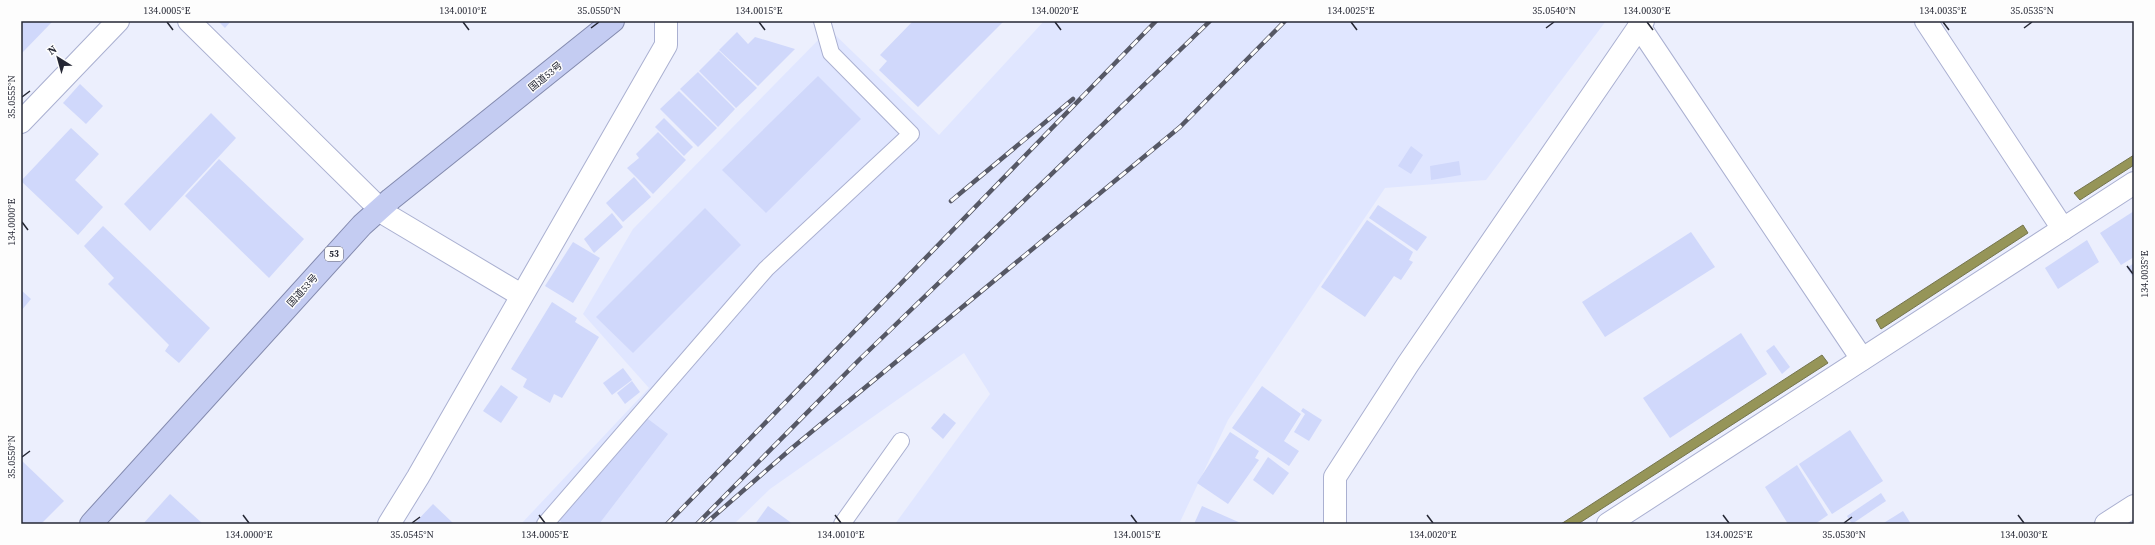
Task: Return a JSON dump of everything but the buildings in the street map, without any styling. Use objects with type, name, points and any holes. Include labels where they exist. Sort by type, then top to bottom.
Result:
[{"type":"highway","name":"国道53号","points":[[91,524],[348,239],[380,208],[613,21]]},
{"type":"street","points":[[21,122],[118,21]]},
{"type":"street","points":[[189,21],[385,214],[521,295]]},
{"type":"street","points":[[389,524],[418,478],[521,295],[666,45],[666,21]]},
{"type":"street","points":[[1926,21],[2063,229]]},
{"type":"street","points":[[1335,524],[1335,477],[1408,364],[1641,24],[1862,359]]},
{"type":"street","points":[[1608,524],[2134,183]]},
{"type":"street","points":[[2106,524],[2134,506]]},
{"type":"lane","points":[[546,524],[766,268],[911,134],[831,53],[822,21]]},
{"type":"lane","points":[[842,524],[901,441]]},
{"type":"shaded area","points":[[1044,21],[1606,21],[1486,180],[1385,188],[1228,420],[1179,524],[895,524],[990,394],[964,353],[770,489],[734,524],[521,524],[649,388],[583,314],[633,229],[829,29],[939,135]]},
{"type":"shaded area","points":[[2134,155],[2134,165],[2080,200],[2074,193]]},
{"type":"shaded area","points":[[2023,225],[2028,233],[1881,329],[1876,320]]},
{"type":"shaded area","points":[[1822,355],[1828,363],[1578,524],[1561,524]]},
{"type":"railway","points":[[667,524],[1156,21]]},
{"type":"railway","points":[[697,524],[859,360],[1210,21]]},
{"type":"railway","points":[[705,524],[792,448],[1180,127],[1285,21]]},
{"type":"railway","points":[[951,201],[1073,99]]}]
